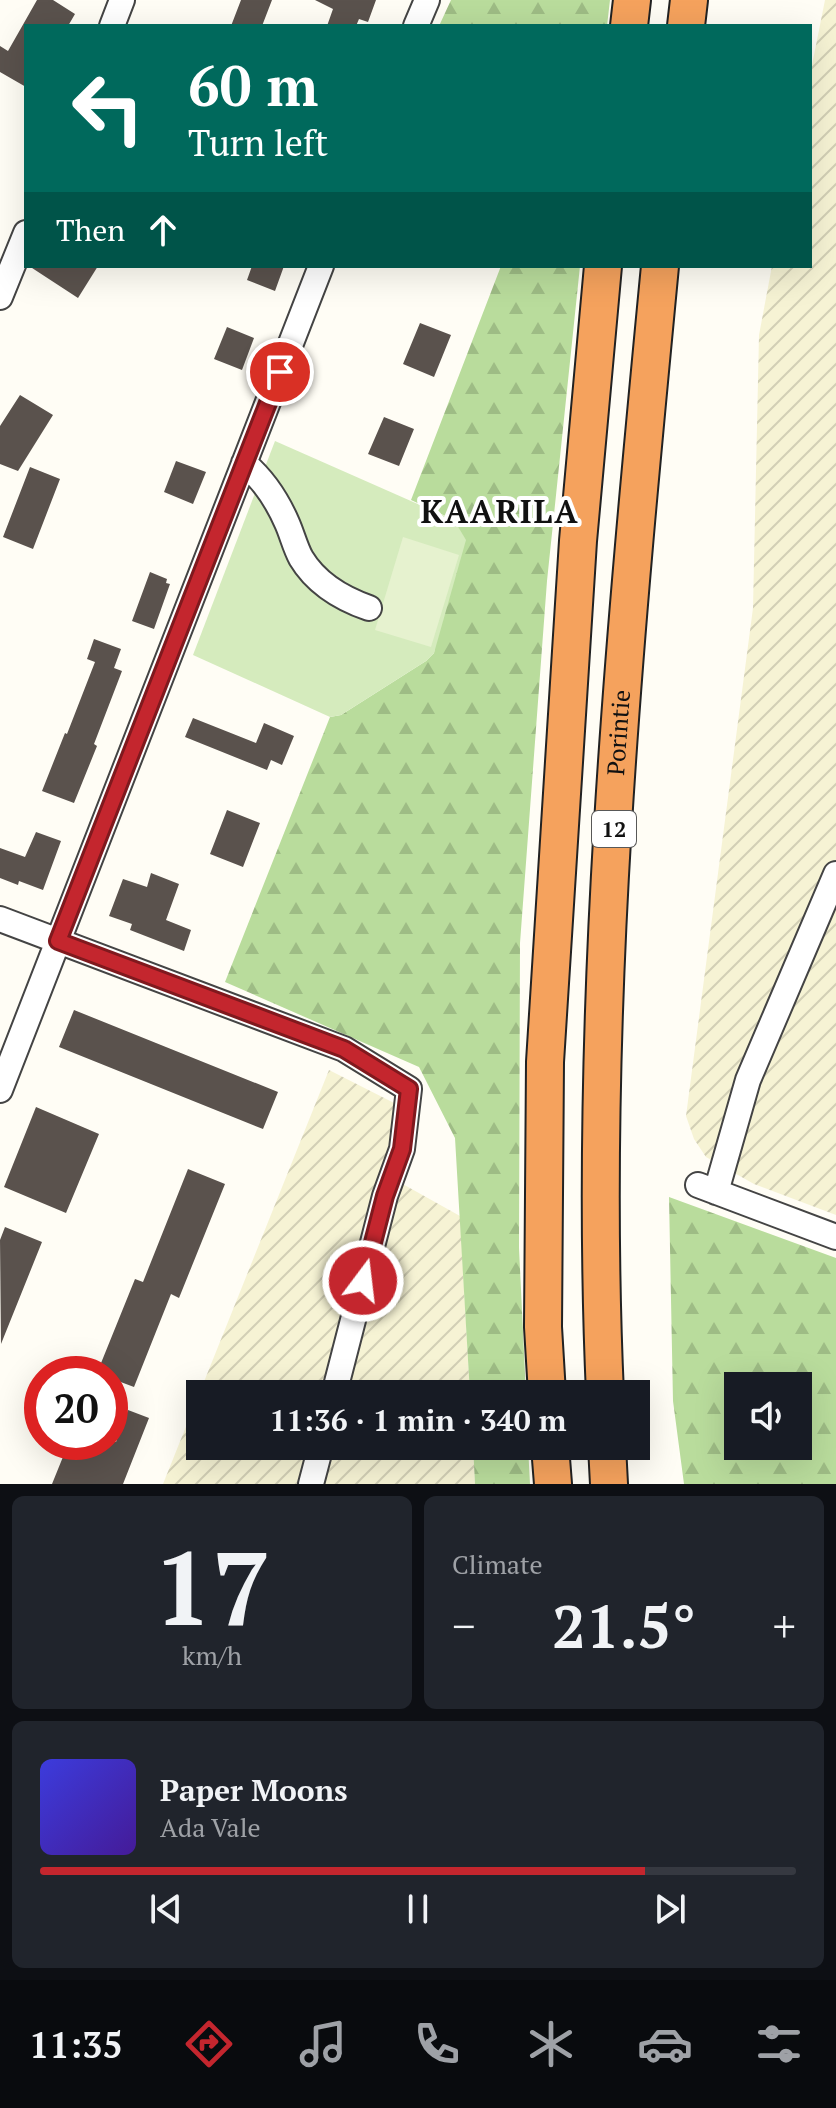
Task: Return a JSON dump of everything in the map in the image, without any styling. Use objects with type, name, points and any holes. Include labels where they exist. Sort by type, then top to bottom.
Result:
[{"type":"highway","points":[[629,24],[632,0]]},
{"type":"highway","points":[[686,24],[689,0]]},
{"type":"highway","name":"12","points":[[546,1380],[543,1327],[545,1062],[577,557],[603,268]]},
{"type":"highway","name":"Porintie","points":[[604,1380],[601,1312],[601,1075],[608,917],[633,545],[660,268]]},
{"type":"highway","points":[[551,1460],[553,1484]]},
{"type":"highway","points":[[608,1460],[609,1484]]},
{"type":"street","points":[[113,24],[122,0]]},
{"type":"street","points":[[417,24],[427,0]]},
{"type":"street","points":[[0,297],[24,238]]},
{"type":"street","points":[[0,1090],[320,268]]},
{"type":"street","points":[[244,463],[269,491],[301,558],[320,581],[351,602],[369,608]]},
{"type":"street","points":[[836,874],[748,1080],[707,1188],[836,1237]]},
{"type":"street","points":[[0,919],[344,1049],[409,1089],[402,1149],[385,1196],[338,1380]]},
{"type":"street","points":[[311,1484],[317,1460]]},
{"type":"shaded area","points":[[825,0],[836,0],[836,1215],[754,1184],[706,1157],[694,1139],[686,1116],[753,608],[759,335],[772,268],[812,268],[812,65]]},
{"type":"shaded area","points":[[329,1070],[398,1105],[394,1145],[383,1173],[460,1216],[469,1380],[205,1380]]},
{"type":"shaded area","points":[[186,1427],[186,1460],[474,1460],[475,1484],[163,1484]]},
{"type":"green space","points":[[451,0],[610,0],[607,24],[440,24]]},
{"type":"green space","points":[[500,268],[580,268],[547,581],[520,943],[519,1248],[525,1380],[469,1380],[455,1138],[419,1067],[225,982],[330,717],[341,715],[434,653],[454,520],[411,500]]},
{"type":"green space","points":[[275,441],[454,520],[466,540],[434,653],[341,715],[330,717],[193,655]]},
{"type":"green space","points":[[403,537],[459,555],[431,647],[375,630]]},
{"type":"green space","points":[[669,1197],[836,1258],[836,1484],[684,1484],[673,1401]]},
{"type":"green space","points":[[474,1460],[529,1460],[530,1484],[475,1484]]},
{"type":"building","points":[[37,0],[53,0],[75,14],[69,24],[24,24],[24,86],[0,72],[0,46],[8,51]]},
{"type":"building","points":[[241,0],[272,0],[263,24],[232,24]]},
{"type":"building","points":[[315,0],[376,0],[368,22],[359,19],[357,24],[328,24],[333,9]]},
{"type":"building","points":[[32,268],[97,268],[78,298]]},
{"type":"building","points":[[251,268],[283,268],[275,291],[247,280]]},
{"type":"building","points":[[420,323],[451,335],[434,377],[403,364]]},
{"type":"building","points":[[227,327],[254,338],[242,370],[214,359]]},
{"type":"building","points":[[20,395],[53,415],[18,471],[0,464],[0,426]]},
{"type":"building","points":[[384,417],[414,429],[399,466],[368,454]]},
{"type":"building","points":[[176,461],[206,472],[193,504],[164,492]]},
{"type":"building","points":[[30,467],[60,479],[33,549],[3,537]]},
{"type":"building","points":[[150,572],[167,579],[166,583],[170,584],[154,629],[132,621]]},
{"type":"building","points":[[94,639],[121,649],[114,668],[122,671],[74,803],[42,791],[95,662],[87,659]]},
{"type":"building","points":[[193,718],[256,743],[264,723],[294,736],[282,765],[271,760],[267,770],[185,737]]},
{"type":"building","points":[[227,810],[260,823],[243,867],[210,854]]},
{"type":"building","points":[[36,832],[61,841],[43,890],[0,878],[0,848],[25,857]]},
{"type":"building","points":[[151,873],[179,884],[166,920],[191,930],[184,951],[130,930],[132,924],[109,916],[123,879],[147,887]]},
{"type":"building","points":[[74,1010],[278,1092],[263,1129],[59,1047]]},
{"type":"building","points":[[36,1107],[99,1134],[66,1213],[4,1187]]},
{"type":"building","points":[[188,1169],[225,1184],[179,1298],[171,1294],[134,1387],[128,1385],[128,1356],[104,1356],[135,1279],[143,1282]]},
{"type":"building","points":[[5,1227],[42,1242],[1,1344],[0,1240]]},
{"type":"building","points":[[128,1410],[149,1418],[123,1484],[52,1484],[62,1460],[128,1460]]},
{"type":"district","name":"KAARILA","points":[[500,512]]},
{"type":"route","points":[[280,372],[58,941],[344,1049],[409,1089],[402,1149],[385,1196],[363,1281]]}]
